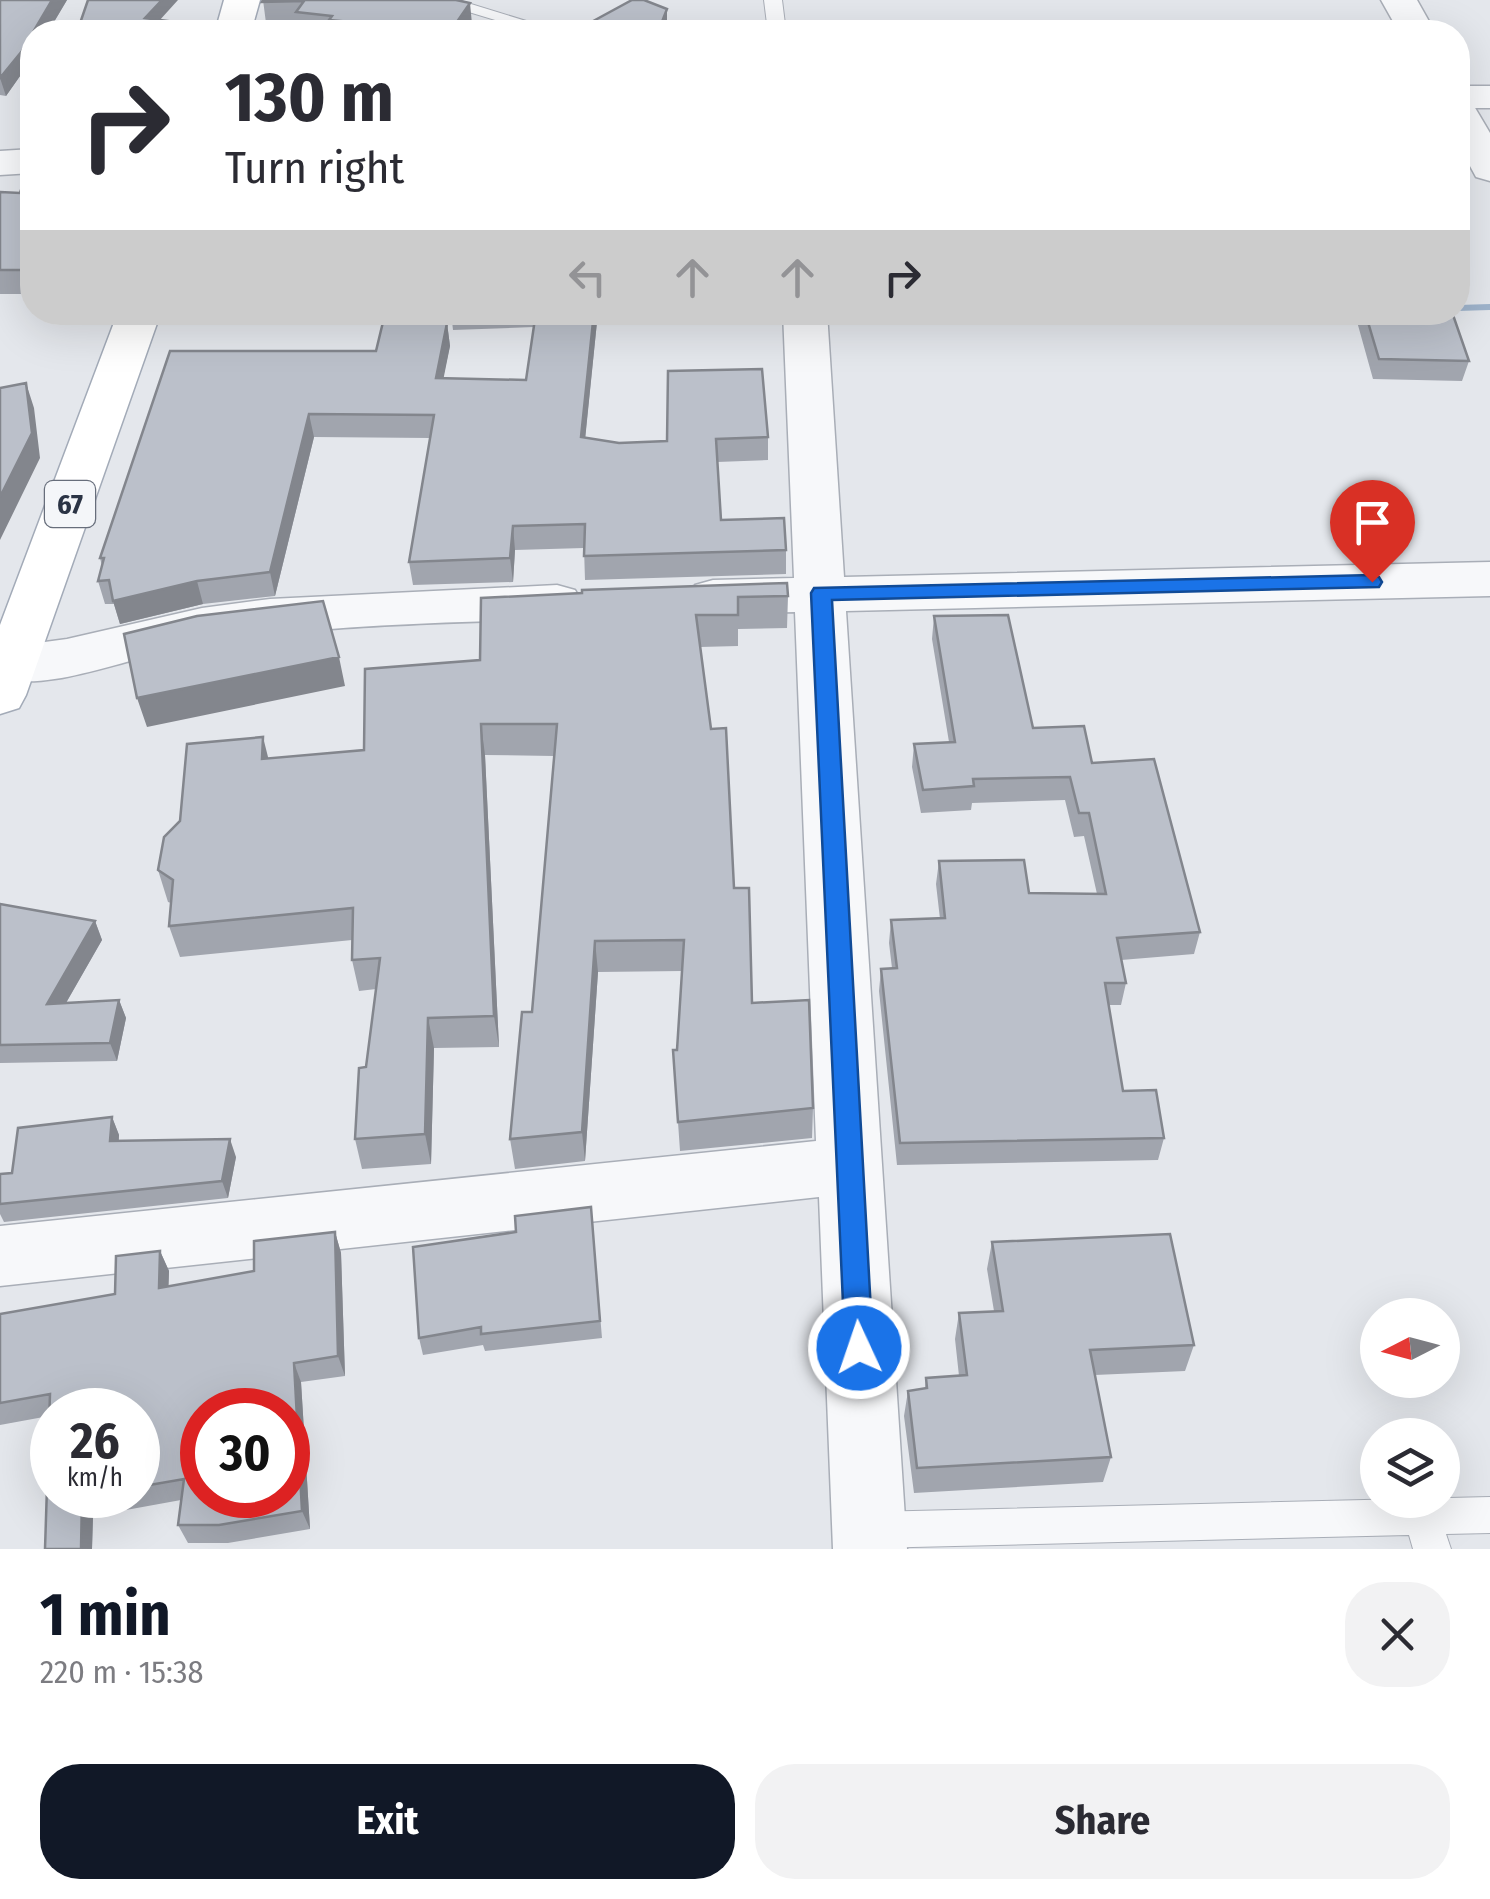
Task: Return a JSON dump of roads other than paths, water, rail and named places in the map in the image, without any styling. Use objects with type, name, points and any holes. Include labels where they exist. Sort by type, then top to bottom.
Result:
[{"type":"main road","name":"67","points":[[6,679],[135,325]]},
{"type":"street","points":[[1470,132],[1490,169]]},
{"type":"street","points":[[806,325],[870,1539]]},
{"type":"street","points":[[662,598],[1490,580]]},
{"type":"street","points":[[6,679],[204,625],[266,616],[346,608],[602,600]]},
{"type":"street","points":[[0,1256],[848,1166]]},
{"type":"lane","points":[[438,0],[510,20]]},
{"type":"lane","points":[[870,1539],[1427,1534],[1490,1515]]},
{"type":"waterway","points":[[1470,308],[1490,307]]}]
